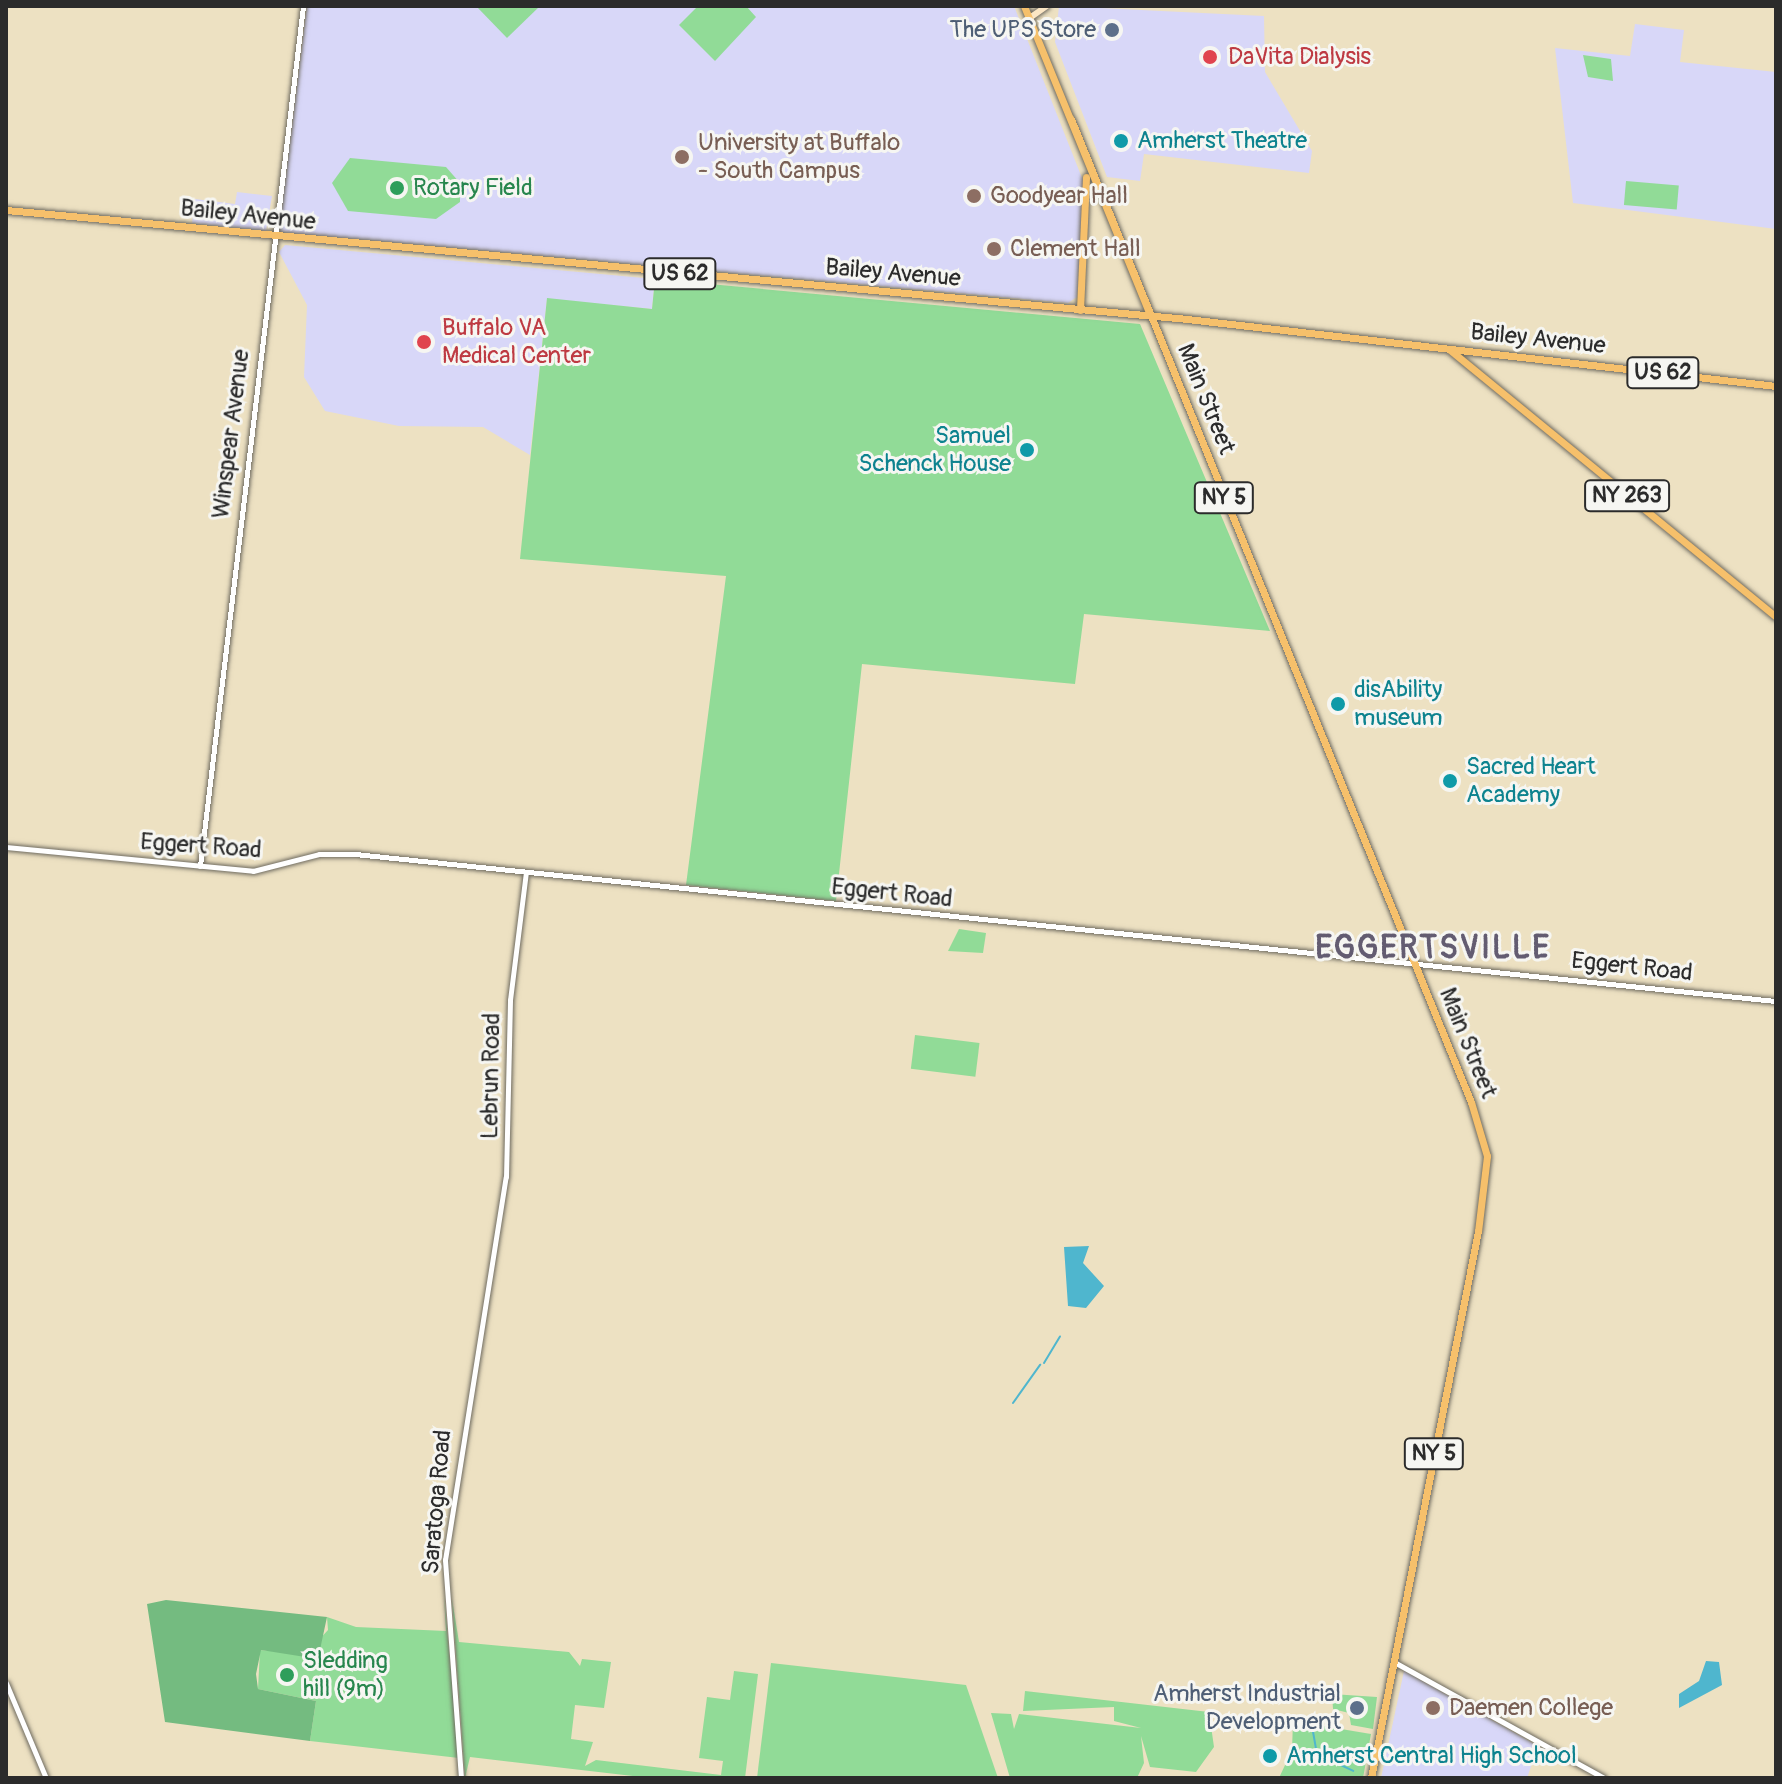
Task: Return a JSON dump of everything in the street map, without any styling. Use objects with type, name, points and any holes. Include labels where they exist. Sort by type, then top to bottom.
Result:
[{"type":"main road","name":"Main Street","points":[[1024,6],[1471,1102],[1488,1181],[1371,1778]]},
{"type":"main road","points":[[1031,17],[1047,6]]},
{"type":"main road","name":"Main Street","points":[[1071,119],[1085,167],[1150,316]]},
{"type":"main road","points":[[1080,310],[1085,167]]},
{"type":"main road","name":"Bailey Avenue","points":[[6,210],[272,238],[1150,316],[1776,386]]},
{"type":"main road","name":"NY 263","points":[[1450,350],[1776,617]]},
{"type":"main road","points":[[1478,374],[1474,359],[1481,353]]},
{"type":"street","name":"Winspear Avenue","points":[[200,866],[272,238],[303,6]]},
{"type":"street","name":"Eggert Road","points":[[6,847],[265,870],[334,852],[1776,1001]]},
{"type":"street","name":"Lebrun Road","points":[[487,1279],[506,1177],[510,1000],[526,872]]},
{"type":"street","name":"Saratoga Road","points":[[461,1778],[445,1560],[487,1279]]},
{"type":"street","points":[[1394,1662],[1604,1778]]},
{"type":"street","points":[[6,1683],[46,1778]]},
{"type":"shaded area","name":"University at Buffalo - South Campus","points":[[307,6],[1014,6],[1084,183],[1077,297],[1068,303],[279,232]]},
{"type":"shaded area","points":[[1059,6],[1264,16],[1265,72],[1312,151],[1309,173],[1144,154],[1140,181],[1107,177],[1055,42]]},
{"type":"shaded area","points":[[1635,24],[1684,30],[1680,62],[1776,72],[1776,229],[1573,203],[1555,48],[1630,56]]},
{"type":"shaded area","points":[[237,192],[272,196],[266,231],[192,223],[195,199],[235,204]]},
{"type":"shaded area","name":"Buffalo VA Medical Center","points":[[285,245],[655,279],[652,309],[547,299],[530,455],[483,427],[399,426],[325,411],[304,377],[307,305],[279,252]]},
{"type":"shaded area","name":"Daemen College","points":[[1404,1671],[1538,1746],[1527,1778],[1381,1778]]},
{"type":"green space","points":[[476,6],[540,6],[507,38]]},
{"type":"green space","points":[[698,6],[746,6],[756,17],[715,61],[679,25]]},
{"type":"green space","points":[[1583,55],[1611,59],[1613,81],[1588,77]]},
{"type":"green space","name":"Rotary Field","points":[[350,158],[446,167],[460,183],[460,202],[436,219],[348,211],[332,183]]},
{"type":"green space","points":[[1626,181],[1679,186],[1677,210],[1624,205]]},
{"type":"green space","points":[[655,279],[1140,324],[1270,631],[1084,614],[1075,684],[862,664],[836,901],[686,885],[726,576],[520,559],[547,298],[652,309]]},
{"type":"green space","points":[[959,929],[986,933],[983,953],[948,951]]},
{"type":"green space","points":[[915,1035],[980,1043],[975,1077],[911,1069]]},
{"type":"green space","points":[[444,1596],[459,1758],[310,1741],[316,1701],[258,1689],[260,1650],[306,1654],[328,1630],[327,1617],[356,1627],[446,1631]]},
{"type":"green space","points":[[452,1599],[459,1642],[569,1652],[580,1666],[582,1659],[611,1662],[604,1708],[575,1705],[571,1739],[593,1742],[585,1766],[596,1760],[721,1775],[723,1761],[699,1758],[707,1697],[730,1700],[734,1671],[758,1674],[745,1778],[650,1778],[470,1757],[465,1778]]},
{"type":"green space","points":[[166,1600],[327,1617],[318,1659],[261,1650],[256,1674],[258,1689],[316,1701],[310,1741],[165,1722],[147,1604]]},
{"type":"green space","points":[[771,1663],[966,1685],[998,1778],[757,1778]]},
{"type":"green space","points":[[1025,1691],[1209,1712],[1214,1747],[1196,1772],[1150,1767],[1141,1736],[1144,1763],[1137,1778],[1010,1778],[991,1713],[1011,1714],[1014,1729],[1019,1714],[1141,1728],[1114,1721],[1114,1707],[1023,1711]]},
{"type":"green space","points":[[1332,1694],[1377,1697],[1373,1729],[1351,1725],[1349,1713],[1333,1709]]},
{"type":"green space","points":[[1293,1721],[1371,1734],[1363,1778],[1279,1778],[1292,1750]]},
{"type":"water","points":[[1089,1246],[1083,1263],[1104,1286],[1086,1308],[1068,1306],[1064,1247]]},
{"type":"water","points":[[1706,1661],[1719,1662],[1722,1685],[1679,1708],[1679,1694],[1699,1681]]},
{"type":"waterway","points":[[1044,1363],[1060,1336]]},
{"type":"waterway","points":[[1013,1403],[1040,1365]]},
{"type":"waterway","points":[[1312,1726],[1317,1754],[1353,1771]]},
{"type":"place","name":"The UPS Store","points":[[1112,30]]},
{"type":"place","name":"DaVita Dialysis","points":[[1210,57]]},
{"type":"place","name":"Amherst Theatre","points":[[1121,141]]},
{"type":"place","name":"University at Buffalo - South Campus","points":[[682,157]]},
{"type":"place","name":"Rotary Field","points":[[397,188]]},
{"type":"place","name":"Goodyear Hall","points":[[974,196]]},
{"type":"place","name":"Clement Hall","points":[[994,249]]},
{"type":"place","name":"Buffalo VA Medical Center","points":[[424,342]]},
{"type":"place","name":"Samuel Schenck House","points":[[1027,450]]},
{"type":"place","name":"disAbility museum","points":[[1338,704]]},
{"type":"place","name":"Sacred Heart Academy","points":[[1450,781]]},
{"type":"place","name":"Sledding hill (9m)","points":[[287,1675]]},
{"type":"place","name":"Amherst Industrial Development","points":[[1357,1708]]},
{"type":"place","name":"Daemen College","points":[[1433,1708]]},
{"type":"place","name":"Amherst Central High School","points":[[1270,1756]]},
{"type":"district","name":"EGGERTSVILLE","points":[[1433,948]]}]
